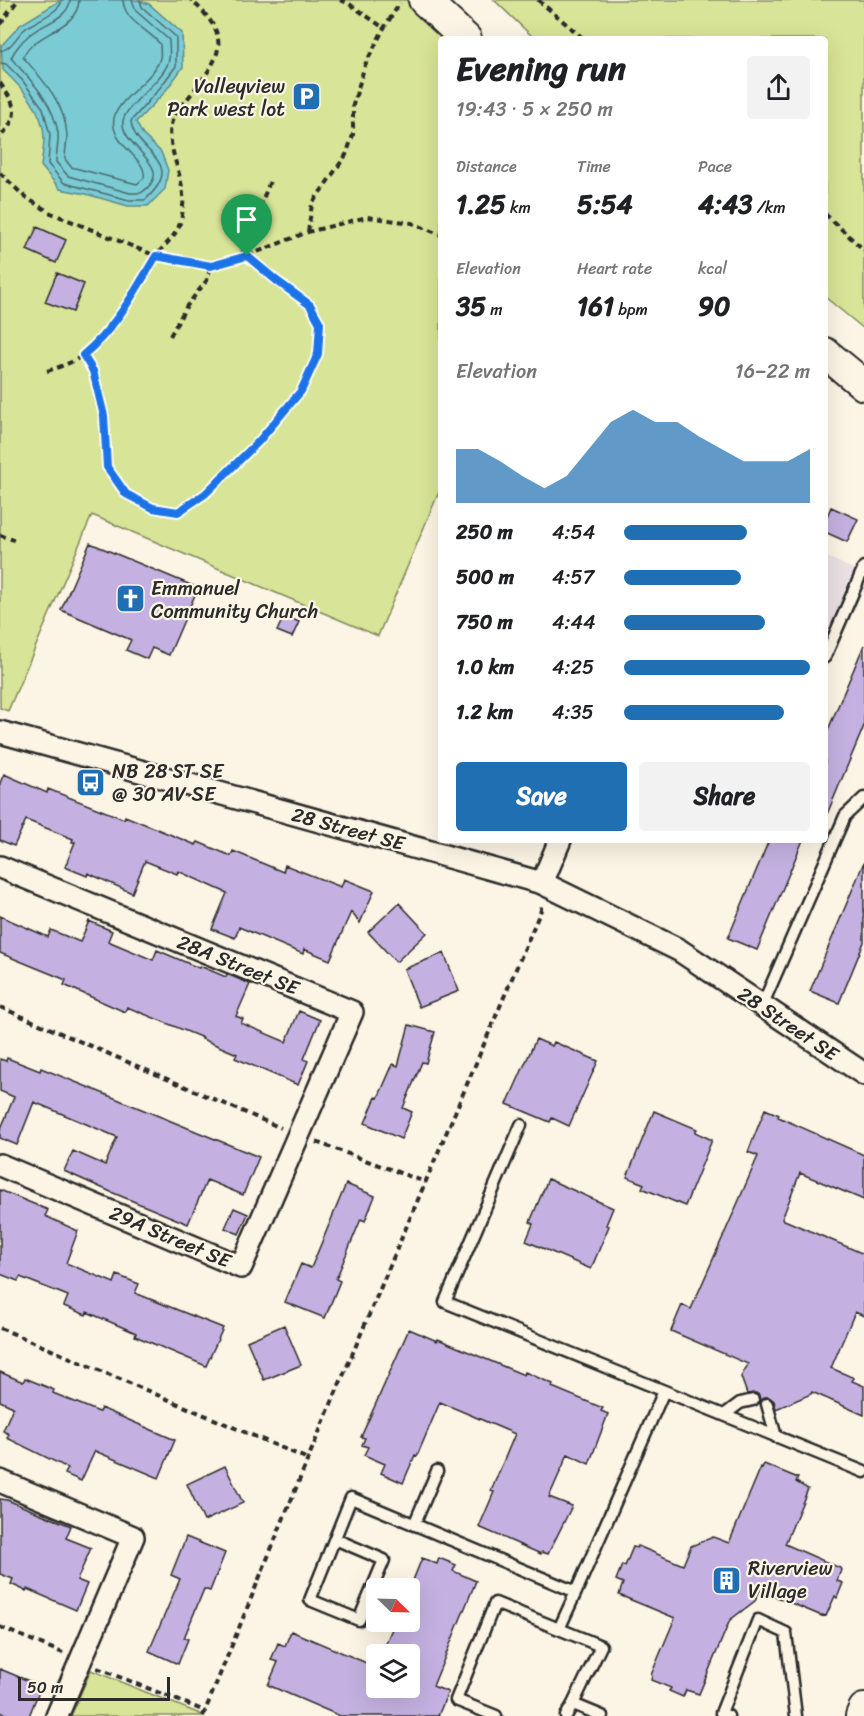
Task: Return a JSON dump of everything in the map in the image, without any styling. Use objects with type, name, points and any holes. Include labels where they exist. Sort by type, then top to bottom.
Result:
[{"type":"street","points":[[424,0],[463,36]]},
{"type":"street","points":[[828,356],[864,386]]},
{"type":"street","name":"28 Street SE","points":[[0,732],[542,883],[679,950],[864,1074]]},
{"type":"street","points":[[542,883],[559,843]]},
{"type":"street","name":"28A Street SE","points":[[0,867],[352,1012],[300,1136]]},
{"type":"street","name":"29A Street SE","points":[[0,1165],[241,1267],[300,1136]]},
{"type":"street","points":[[0,1481],[133,1537],[57,1716]]},
{"type":"street","points":[[861,1716],[864,1709]]},
{"type":"lane","points":[[828,650],[864,567]]},
{"type":"lane","points":[[762,1006],[845,816],[864,798]]},
{"type":"lane","points":[[520,1125],[445,1302],[864,1472]]},
{"type":"lane","points":[[559,1629],[664,1391]]},
{"type":"lane","points":[[724,1416],[740,1402],[753,1400]]},
{"type":"lane","points":[[767,1404],[776,1437]]},
{"type":"lane","points":[[414,1525],[437,1471]]},
{"type":"lane","points":[[335,1539],[384,1560],[359,1620],[310,1600],[351,1498],[576,1592]]},
{"type":"lane","points":[[496,1716],[456,1700],[495,1602],[601,1646],[566,1716]]},
{"type":"lane","points":[[728,1716],[721,1713],[758,1620],[786,1633],[796,1716]]},
{"type":"lane","points":[[573,1704],[602,1716]]},
{"type":"path","points":[[0,24],[18,0]]},
{"type":"path","points":[[47,371],[75,362],[98,343],[125,307],[156,256],[179,227],[183,206],[183,187],[171,139],[172,120],[210,69],[219,51],[219,39],[215,27],[204,11],[190,0]]},
{"type":"path","points":[[340,0],[384,28]]},
{"type":"path","points":[[308,232],[312,204],[346,155],[353,135],[353,105],[365,65],[402,0]]},
{"type":"path","points":[[538,0],[580,36]]},
{"type":"path","points":[[0,83],[14,102],[14,116],[0,137]]},
{"type":"path","points":[[0,173],[25,197],[51,213],[156,256],[211,266],[247,256],[308,232],[367,217],[412,223],[438,234]]},
{"type":"path","points":[[241,257],[270,181]]},
{"type":"path","points":[[828,217],[864,250]]},
{"type":"path","points":[[83,355],[93,371],[104,416],[107,467],[126,494],[153,508],[178,512],[205,494],[259,441],[301,391],[318,354],[320,323],[310,305],[247,256]]},
{"type":"path","points":[[170,336],[186,307],[207,280],[211,266]]},
{"type":"path","points":[[0,535],[14,540]]},
{"type":"path","points":[[0,1627],[204,1714],[308,1459],[541,910],[542,883]]},
{"type":"path","points":[[0,1006],[300,1136],[426,1182]]},
{"type":"path","points":[[0,1328],[308,1459]]},
{"type":"shaded area","points":[[828,557],[864,574],[864,589],[828,665]]},
{"type":"green space","points":[[0,0],[406,0],[445,36],[438,36],[438,494],[378,636],[92,515],[8,711],[0,708]]},
{"type":"green space","points":[[494,0],[864,0],[864,329],[828,299],[828,36],[532,36]]},
{"type":"green space","points":[[91,1670],[205,1716],[71,1716]]},
{"type":"water","points":[[61,0],[138,0],[149,4],[182,33],[183,67],[164,93],[136,122],[143,135],[161,152],[168,170],[165,189],[148,206],[128,206],[60,189],[41,166],[44,138],[40,118],[24,92],[3,70],[1,46],[20,25]]},
{"type":"building","points":[[37,227],[66,240],[56,263],[27,250]]},
{"type":"building","points":[[57,273],[84,284],[73,312],[45,302]]},
{"type":"building","points":[[831,507],[858,519],[847,542],[828,533],[828,514]]},
{"type":"building","name":"Emmanuel Community Church","points":[[90,543],[198,588],[169,655],[152,648],[147,659],[126,650],[131,640],[61,610]]},
{"type":"building","points":[[284,616],[299,622],[292,637],[277,631]]},
{"type":"building","points":[[864,645],[864,726],[828,812],[828,730]]},
{"type":"building","points":[[4,774],[47,793],[48,789],[124,819],[125,816],[196,845],[198,842],[231,856],[233,851],[283,872],[285,865],[341,887],[344,879],[374,891],[360,923],[351,912],[330,960],[304,949],[303,954],[239,927],[235,938],[212,929],[227,893],[178,871],[177,874],[145,861],[132,893],[88,873],[87,876],[65,867],[75,842],[72,842],[73,839],[26,820],[14,846],[0,840],[0,783]]},
{"type":"building","points":[[768,843],[802,843],[757,950],[728,938]]},
{"type":"building","points":[[864,862],[864,942],[839,1003],[810,991]]},
{"type":"building","points":[[399,903],[427,933],[396,962],[368,932]]},
{"type":"building","points":[[0,916],[48,937],[51,930],[80,942],[89,921],[112,931],[108,941],[153,960],[157,950],[199,968],[200,966],[226,977],[227,974],[250,984],[236,1016],[243,1019],[241,1023],[286,1042],[299,1011],[320,1020],[304,1059],[308,1061],[298,1085],[235,1058],[237,1054],[203,1038],[127,1007],[125,1012],[64,985],[66,980],[0,953]]},
{"type":"building","points":[[444,953],[459,991],[419,1007],[404,969]]},
{"type":"building","points":[[409,1025],[435,1032],[426,1063],[422,1062],[403,1108],[412,1112],[401,1139],[365,1123],[393,1064],[398,1066]]},
{"type":"building","points":[[536,1039],[552,1046],[554,1042],[598,1061],[569,1126],[552,1118],[550,1122],[507,1104]]},
{"type":"building","points":[[7,1058],[40,1071],[41,1068],[259,1157],[243,1195],[207,1180],[188,1224],[111,1192],[64,1171],[73,1151],[105,1165],[117,1137],[34,1102],[17,1145],[0,1138],[0,1131],[14,1097],[0,1091],[0,1059],[6,1061]]},
{"type":"building","points":[[765,1109],[864,1155],[864,1200],[800,1173],[782,1219],[864,1254],[864,1316],[855,1312],[831,1368],[854,1378],[852,1381],[864,1386],[864,1415],[812,1392],[776,1409],[774,1401],[769,1397],[764,1397],[760,1401],[756,1393],[747,1394],[741,1377],[748,1364],[671,1331],[682,1305],[691,1309],[758,1156],[748,1152]]},
{"type":"building","points":[[654,1111],[697,1129],[695,1132],[712,1140],[685,1206],[642,1188],[644,1184],[627,1177]]},
{"type":"building","points":[[548,1179],[613,1208],[606,1225],[609,1226],[591,1269],[526,1241],[533,1224],[530,1222]]},
{"type":"building","points":[[346,1184],[375,1196],[365,1221],[361,1219],[336,1279],[340,1281],[325,1318],[285,1302],[301,1264],[311,1268]]},
{"type":"building","points":[[0,1190],[48,1210],[45,1216],[78,1231],[66,1263],[114,1283],[117,1275],[139,1284],[135,1293],[223,1328],[206,1366],[135,1336],[136,1333],[87,1312],[86,1315],[64,1306],[68,1296],[20,1277],[18,1281],[0,1274]]},
{"type":"building","points":[[234,1208],[248,1214],[239,1234],[225,1228]]},
{"type":"building","points":[[284,1325],[301,1365],[264,1380],[247,1341]]},
{"type":"building","points":[[409,1329],[524,1375],[525,1372],[553,1384],[552,1387],[603,1408],[601,1411],[608,1414],[589,1464],[568,1454],[549,1497],[572,1506],[548,1554],[542,1552],[541,1554],[479,1527],[494,1492],[491,1491],[515,1434],[440,1402],[403,1483],[381,1473],[385,1464],[364,1455],[368,1447],[362,1445],[365,1438],[361,1437]]},
{"type":"building","points":[[0,1372],[23,1382],[25,1378],[54,1390],[53,1393],[99,1412],[101,1408],[175,1440],[159,1478],[95,1451],[81,1481],[65,1474],[68,1468],[7,1438],[9,1434],[3,1431],[13,1407],[0,1401]]},
{"type":"building","name":"Riverview Village","points":[[764,1464],[798,1478],[796,1482],[808,1489],[785,1544],[840,1568],[837,1581],[843,1583],[826,1616],[760,1590],[755,1601],[730,1620],[699,1694],[686,1690],[683,1697],[669,1691],[671,1688],[651,1680],[651,1675],[675,1618],[619,1595],[623,1583],[616,1580],[633,1547],[638,1546],[683,1565],[691,1546],[713,1537],[729,1543]]},
{"type":"building","points":[[225,1466],[243,1503],[204,1521],[187,1484]]},
{"type":"building","points":[[0,1499],[71,1526],[66,1538],[91,1548],[77,1580],[87,1584],[76,1610],[11,1584],[13,1579],[0,1574]]},
{"type":"building","points":[[186,1537],[225,1553],[210,1591],[204,1589],[184,1638],[188,1639],[178,1664],[149,1651],[180,1579],[171,1575]]},
{"type":"building","points":[[422,1558],[437,1564],[439,1558],[456,1565],[453,1571],[476,1581],[433,1686],[448,1692],[438,1716],[340,1716],[268,1685],[278,1662],[271,1660],[278,1643],[285,1646],[291,1631],[366,1663],[366,1698],[420,1698],[420,1644],[385,1644],[391,1632],[420,1632],[420,1578],[414,1578]]},
{"type":"building","points":[[0,1669],[41,1686],[29,1716],[10,1716],[0,1712]]},
{"type":"place","name":"Valleyview Park west lot","points":[[306,97]]},
{"type":"place","name":"Emmanuel Community Church","points":[[130,599]]},
{"type":"place","name":"NB 28 ST SE @ 30 AV SE","points":[[91,782]]},
{"type":"place","name":"Riverview Village","points":[[727,1580]]},
{"type":"route","points":[[156,256],[211,266],[247,256],[310,305],[320,323],[318,354],[301,391],[259,441],[205,494],[178,512],[153,508],[126,494],[107,467],[104,416],[93,371],[83,355],[98,343],[125,307],[156,256]]}]
